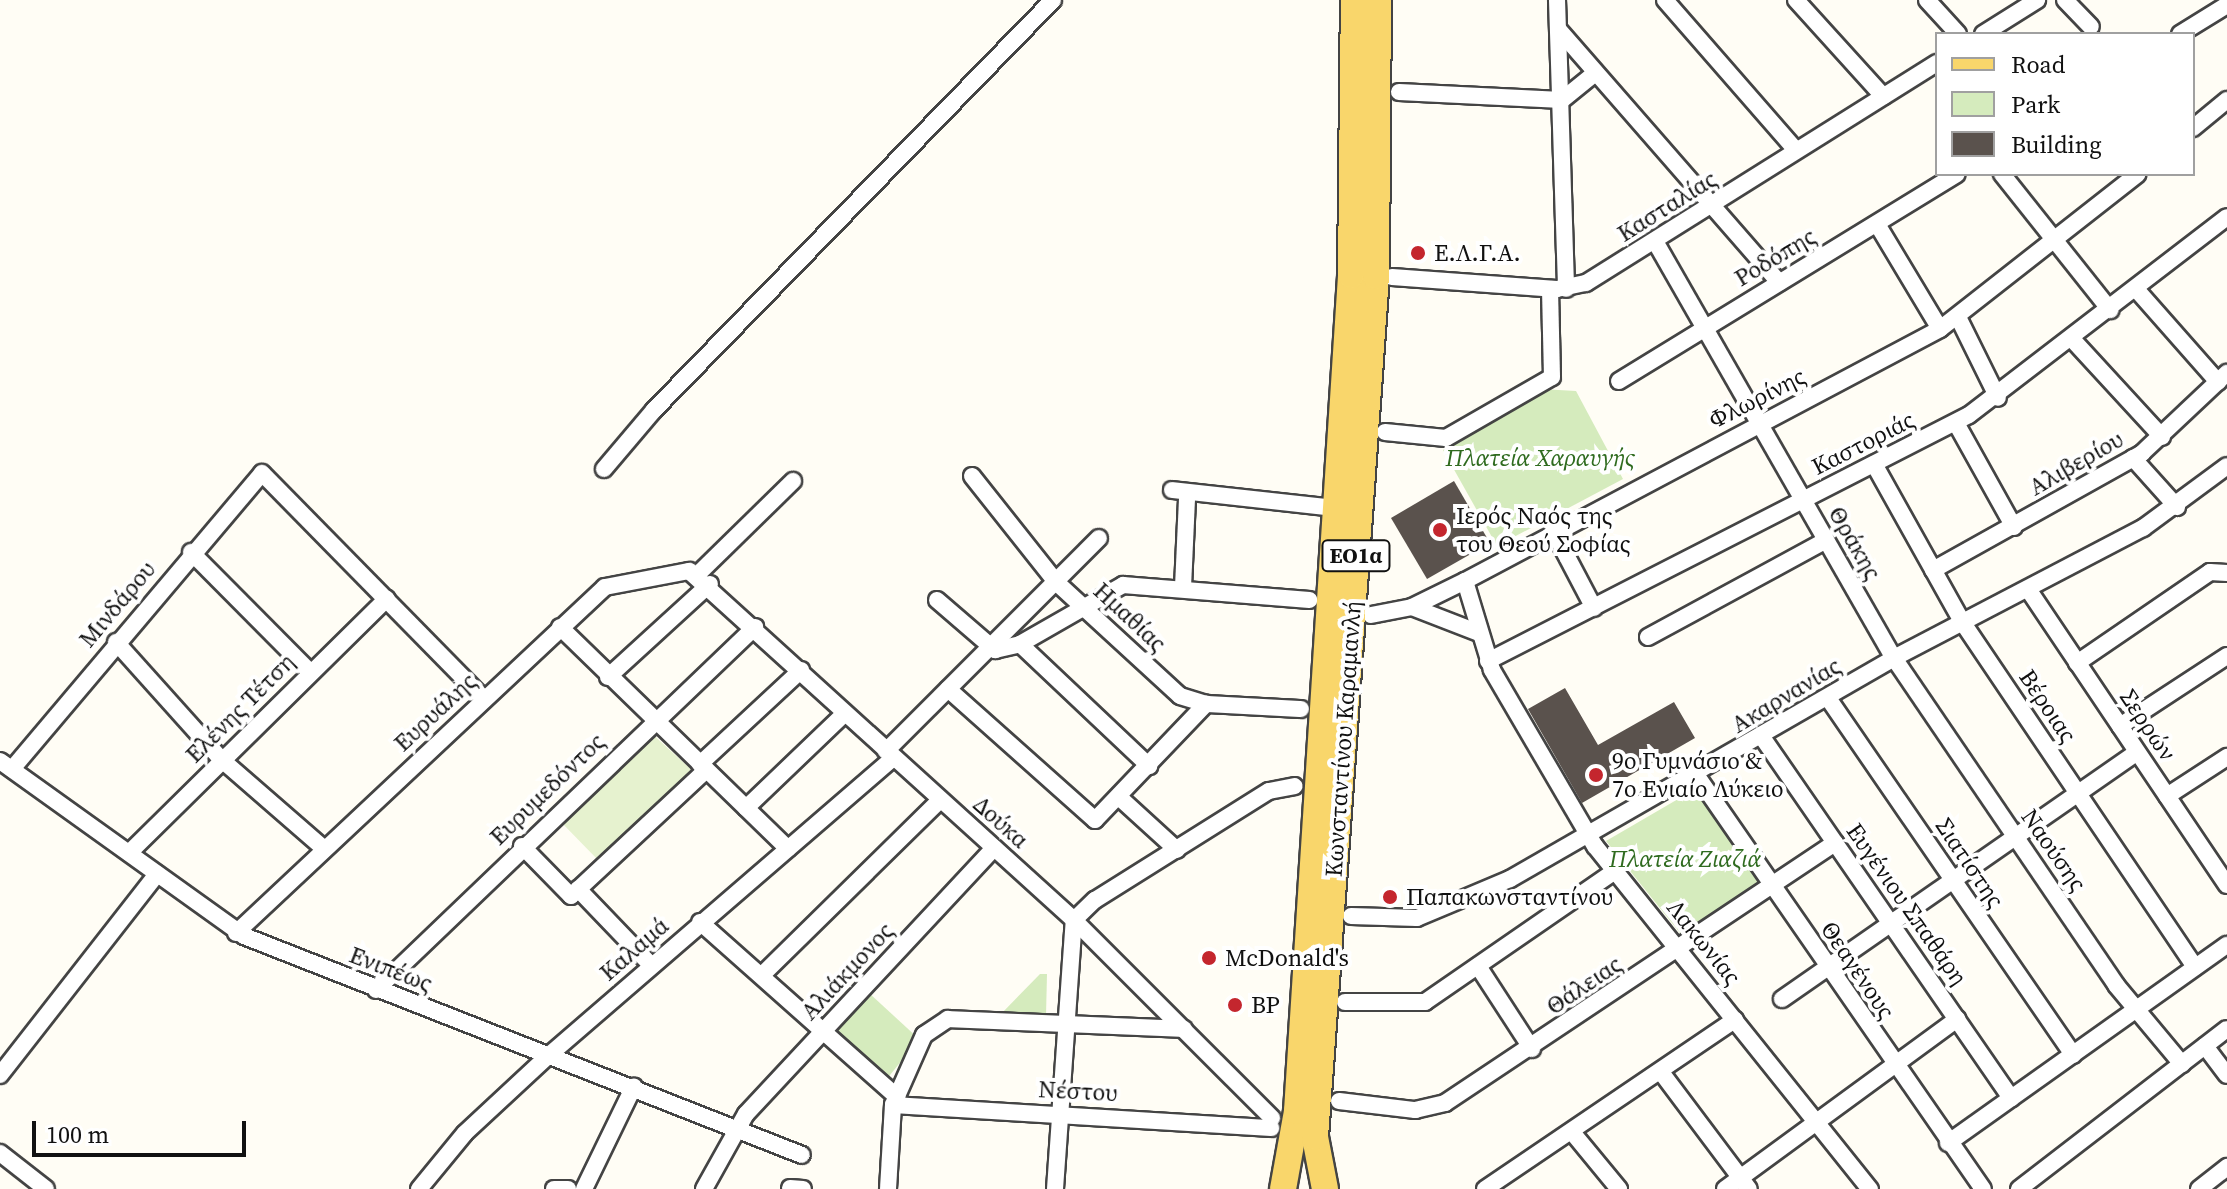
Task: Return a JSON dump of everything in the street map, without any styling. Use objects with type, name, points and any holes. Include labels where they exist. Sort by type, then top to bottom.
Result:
[{"type":"main road","name":"Κωνσταντίνου Καραμανλή","points":[[1283,1189],[1297,1111],[1326,508],[1354,222],[1354,0]]},
{"type":"main road","name":"Κωνσταντίνου Καραμανλή","points":[[1291,1189],[1323,1189],[1315,1137],[1363,596],[1379,221],[1378,0]]},
{"type":"street","points":[[604,469],[654,410],[1053,0]]},
{"type":"street","points":[[1385,432],[1446,438],[1552,377],[1558,289],[1562,100],[1557,0]]},
{"type":"street","points":[[1665,0],[1796,150]]},
{"type":"street","points":[[1796,0],[1883,96]]},
{"type":"street","points":[[1927,0],[1956,32]]},
{"type":"street","points":[[1986,32],[2037,0]]},
{"type":"street","points":[[2065,0],[2091,27]]},
{"type":"street","points":[[2183,32],[2227,5]]},
{"type":"street","points":[[1559,30],[1593,75],[1779,282]]},
{"type":"street","name":"Κασταλίας","points":[[1558,289],[1656,243],[1796,150],[1935,64]]},
{"type":"street","points":[[1399,92],[1562,100],[1593,75]]},
{"type":"street","points":[[2195,126],[2227,100]]},
{"type":"street","name":"Ροδόπης","points":[[1619,381],[1954,176]]},
{"type":"street","points":[[2004,176],[2110,310]]},
{"type":"street","name":"Φλωρίνης","points":[[1371,615],[1412,607],[1465,581],[1553,530],[1940,329],[2136,176]]},
{"type":"street","name":"Καστοριάς","points":[[1488,661],[1956,423],[1998,398],[2227,217]]},
{"type":"street","points":[[1877,224],[1940,329]]},
{"type":"street","name":"Θράκης","points":[[1656,243],[1709,326],[1825,541],[1894,658]]},
{"type":"street","points":[[1392,277],[1558,289]]},
{"type":"street","points":[[2136,289],[2223,378]]},
{"type":"street","points":[[1958,317],[1998,398]]},
{"type":"street","points":[[2072,339],[2162,437]]},
{"type":"street","name":"Αλιβερίου","points":[[1933,570],[2133,458],[2162,437],[2223,378]]},
{"type":"street","points":[[1956,423],[2014,527]]},
{"type":"street","points":[[2133,458],[2177,507]]},
{"type":"street","name":"Βέροιας","points":[[1874,464],[1963,623],[2195,967]]},
{"type":"street","name":"Ακαρνανίας","points":[[1351,916],[1429,915],[1588,835],[1697,776],[1894,658],[2030,592],[2177,507],[2227,466]]},
{"type":"street","name":"Μινδάρου","points":[[6,765],[262,473],[387,599]]},
{"type":"street","name":"Ημαθίας","points":[[972,476],[1056,582],[1180,696],[1206,704],[1301,709]]},
{"type":"street","points":[[608,677],[699,576],[793,481]]},
{"type":"street","points":[[1183,587],[1180,495],[1326,508]]},
{"type":"street","points":[[1553,530],[1594,608]]},
{"type":"street","name":"Καλαμά","points":[[419,1189],[465,1133],[548,1056],[788,849],[890,755],[948,689],[1099,538]]},
{"type":"street","points":[[1648,637],[1825,541]]},
{"type":"street","points":[[191,552],[310,672]]},
{"type":"street","points":[[2077,663],[2210,572],[2227,573]]},
{"type":"street","name":"Ευρυάλης","points":[[236,933],[322,847],[605,587],[699,576]]},
{"type":"street","name":"Δούκα","points":[[699,576],[890,755],[1074,920],[1184,1029],[1271,1123]]},
{"type":"street","name":"Λακωνίας","points":[[1465,581],[1488,661],[1588,835],[1870,1189]]},
{"type":"street","points":[[937,600],[988,649],[1020,644],[1087,609],[1123,585],[1183,587],[1309,600]]},
{"type":"street","name":"Σερρών","points":[[2030,592],[2226,881]]},
{"type":"street","points":[[387,599],[484,699]]},
{"type":"street","name":"Ελένης Τέτση","points":[[129,853],[387,599]]},
{"type":"street","points":[[1412,607],[1479,633]]},
{"type":"street","points":[[560,627],[788,849]]},
{"type":"street","name":"Ευρυμεδόντος","points":[[376,990],[653,720],[755,627]]},
{"type":"street","points":[[116,642],[222,760],[322,847]]},
{"type":"street","points":[[1020,644],[1149,766]]},
{"type":"street","points":[[2120,726],[2227,656]]},
{"type":"street","name":"Ναούσης","points":[[1894,658],[2135,1009],[2182,1064]]},
{"type":"street","points":[[522,846],[571,896],[801,670]]},
{"type":"street","points":[[948,689],[1095,820],[1120,798],[1206,704]]},
{"type":"street","name":"Σιατίστης","points":[[1828,698],[2073,1055]]},
{"type":"street","points":[[746,808],[845,713]]},
{"type":"street","name":"Ευγένιου Σπαθάρη","points":[[1762,737],[2011,1098]]},
{"type":"street","points":[[1782,999],[2137,752]]},
{"type":"street","points":[[2167,796],[2227,757]]},
{"type":"street","name":"Ενιπέως","points":[[6,765],[236,933],[376,990],[634,1086],[802,1155]]},
{"type":"street","name":"Θεαγένους","points":[[1697,776],[1948,1143],[1983,1189]]},
{"type":"street","points":[[1055,1189],[1074,920],[1269,791],[1295,786]]},
{"type":"street","points":[[1120,798],[1177,850]]},
{"type":"street","points":[[762,975],[940,800]]},
{"type":"street","name":"Θάλειας","points":[[1339,1101],[1428,1109],[1532,1049],[1835,843]]},
{"type":"street","name":"Αλιάκμονος","points":[[704,1189],[736,1127],[994,848]]},
{"type":"street","points":[[1345,1002],[1414,1005],[1478,966],[1615,871]]},
{"type":"street","points":[[0,1075],[157,874]]},
{"type":"street","points":[[578,889],[651,965]]},
{"type":"street","points":[[700,922],[823,1031],[894,1106]]},
{"type":"street","points":[[1948,1143],[2227,945]]},
{"type":"street","points":[[1478,966],[1532,1049]]},
{"type":"street","points":[[888,1189],[894,1106],[924,1035],[939,1022],[961,1018],[1065,1026],[1184,1029]]},
{"type":"street","points":[[1725,1189],[1745,1183],[1814,1118],[1957,1019]]},
{"type":"street","points":[[1490,1188],[1735,1020]]},
{"type":"street","points":[[2025,1187],[2227,1029]]},
{"type":"street","points":[[2205,1046],[2227,1075]]},
{"type":"street","points":[[1661,1072],[1745,1183]]},
{"type":"street","points":[[584,1189],[634,1086]]},
{"type":"street","name":"Νέστου","points":[[894,1106],[1271,1123]]},
{"type":"street","points":[[1572,1132],[1619,1189]]},
{"type":"street","points":[[0,1153],[46,1189]]},
{"type":"street","points":[[2199,1189],[2227,1167]]},
{"type":"street","points":[[790,1188],[803,1189]]},
{"type":"street","points":[[554,1189],[568,1189]]},
{"type":"green space","name":"Πλατεία Χαραυγής","points":[[1541,389],[1576,391],[1623,479],[1497,546],[1443,450]]},
{"type":"green space","points":[[649,731],[695,773],[599,861],[558,819]]},
{"type":"green space","name":"Πλατεία Ζιαζιά","points":[[1697,788],[1762,881],[1684,938],[1606,841]]},
{"type":"green space","points":[[1040,974],[1047,974],[1046,1016],[1001,1014]]},
{"type":"green space","points":[[869,993],[919,1039],[886,1080],[832,1031]]},
{"type":"building","name":"Ιερός Ναός της του Θεού Σοφίας","points":[[1454,481],[1490,543],[1427,579],[1391,518]]},
{"type":"building","name":"9ο Γυμνάσιο & 7ο Ενιαίο Λύκειο","points":[[1565,688],[1598,745],[1674,702],[1695,738],[1582,803],[1528,709]]},
{"type":"place","name":"Ε.Λ.Γ.Α.","points":[[1418,253]]},
{"type":"place","name":"Ιερός Ναός της του Θεού Σοφίας","points":[[1440,530]]},
{"type":"place","name":"9ο Γυμνάσιο & 7ο Ενιαίο Λύκειο","points":[[1596,775]]},
{"type":"place","name":"Παπακωνσταντίνου","points":[[1390,897]]},
{"type":"place","name":"McDonald's","points":[[1209,958]]},
{"type":"place","name":"BP","points":[[1235,1005]]}]
